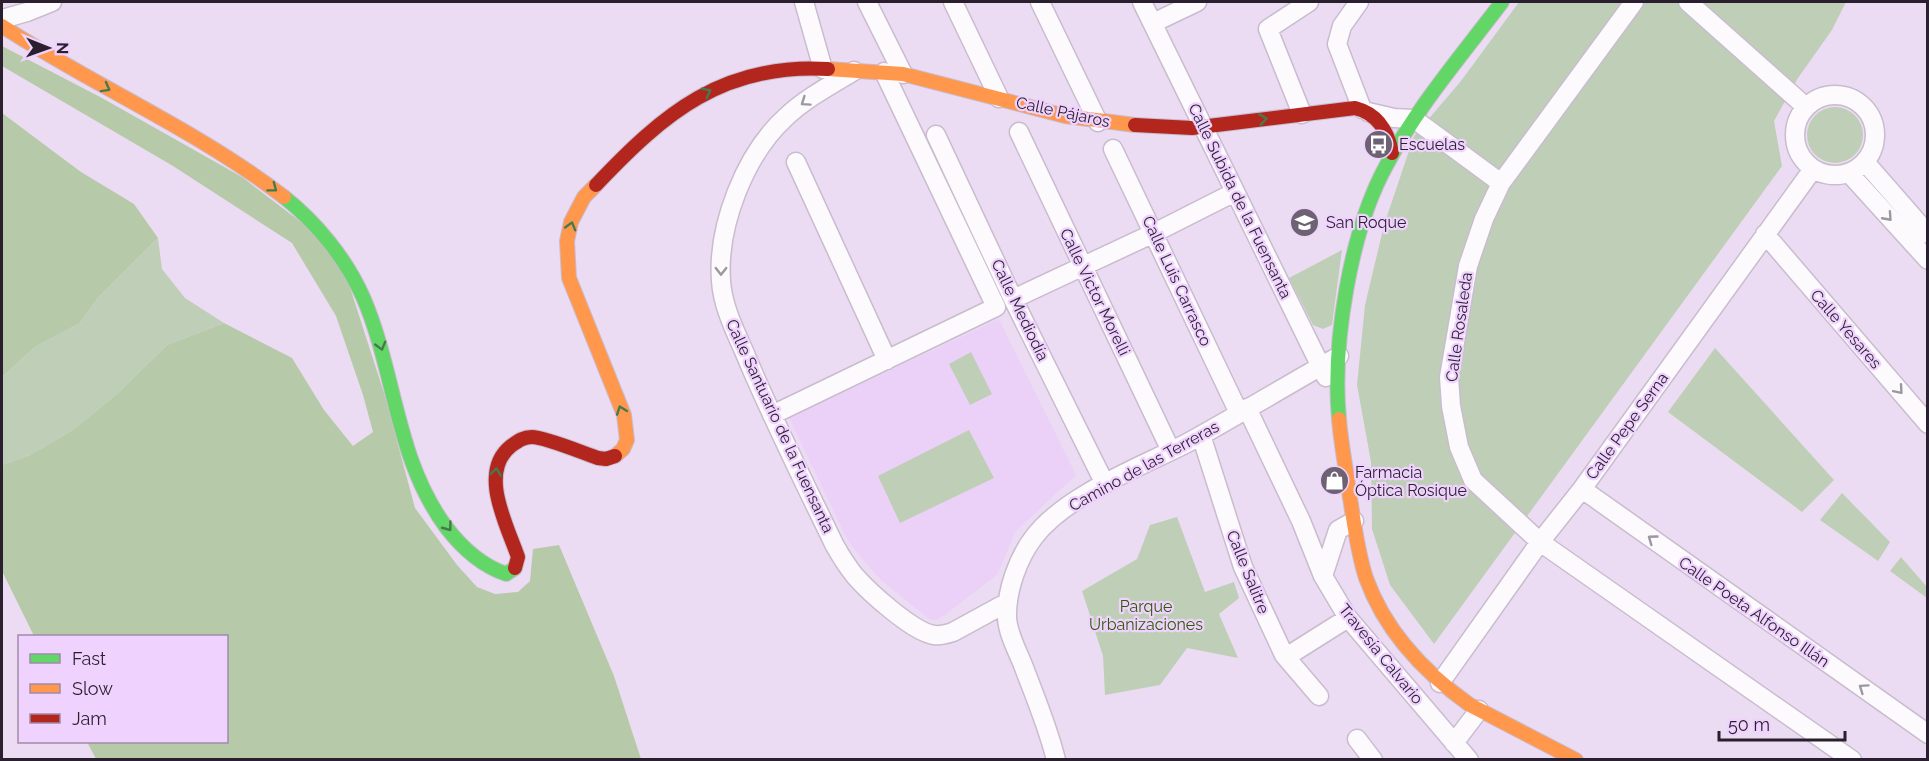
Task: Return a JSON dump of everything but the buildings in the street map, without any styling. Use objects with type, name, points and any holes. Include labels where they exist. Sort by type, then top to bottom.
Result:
[{"type":"street","points":[[2,20],[52,2]]},
{"type":"street","points":[[804,2],[823,69]]},
{"type":"street","points":[[867,2],[903,74]]},
{"type":"street","points":[[953,2],[999,98]]},
{"type":"street","points":[[1040,2],[1098,122]]},
{"type":"street","name":"Calle Subida de la Fuensanta","points":[[1142,2],[1338,402]]},
{"type":"street","points":[[1152,23],[1197,2]]},
{"type":"street","points":[[1302,114],[1268,29],[1309,2]]},
{"type":"street","points":[[1359,2],[1342,26],[1337,44],[1365,111],[1386,131],[1392,153]]},
{"type":"street","points":[[1502,2],[1414,119],[1392,153],[1373,194],[1359,239],[1347,297],[1339,356],[1338,402],[1341,436],[1364,570],[1378,606],[1395,631],[1440,683],[1455,696],[1575,759]]},
{"type":"street","name":"Calle Rosaleda","points":[[1634,2],[1501,183],[1484,219],[1468,266],[1449,377],[1451,406],[1459,447],[1473,480],[1540,542],[1852,759]]},
{"type":"street","points":[[1688,2],[1806,107]]},
{"type":"street","name":"Calle Pájaros","points":[[2,26],[46,55],[240,164],[274,187],[310,220],[344,262],[361,291],[381,345],[411,460],[421,486],[441,518],[466,549],[491,569],[506,574],[515,568],[518,557],[495,487],[495,473],[502,453],[520,439],[533,437],[606,459],[618,455],[627,440],[624,415],[569,279],[567,241],[571,222],[577,208],[598,181],[635,143],[680,108],[705,93],[749,75],[823,69],[903,74],[1065,116],[1098,122],[1205,128],[1347,108],[1394,118],[1414,119]]},
{"type":"street","name":"Calle Santuario de la Fuensanta","points":[[854,71],[805,101],[778,124],[745,173],[726,225],[721,262],[721,282],[726,310],[772,415],[844,560],[865,587],[895,612],[933,635],[953,632],[1008,602]]},
{"type":"street","points":[[772,415],[996,307],[884,72]]},
{"type":"street","points":[[1831,95],[1845,96],[1858,101],[1868,111],[1875,130],[1872,151],[1865,162],[1849,173],[1837,175],[1825,174],[1813,169],[1804,161],[1795,140],[1799,117],[1806,107],[1818,99],[1831,95]]},
{"type":"street","points":[[1414,119],[1501,183]]},
{"type":"street","name":"Calle Victor Morelli","points":[[1018,132],[1171,451]]},
{"type":"street","name":"Calle Mediodía","points":[[936,135],[1013,299],[1105,484]]},
{"type":"street","name":"Calle Luis Carrasco","points":[[1113,149],[1243,410]]},
{"type":"street","points":[[796,162],[887,360]]},
{"type":"street","points":[[1865,162],[1928,234]]},
{"type":"street","name":"Calle Pepe Serna","points":[[1440,683],[1540,542],[1582,489],[1813,169]]},
{"type":"street","points":[[1849,173],[1928,260]]},
{"type":"street","points":[[1013,299],[1234,192]]},
{"type":"street","name":"Calle Yesares","points":[[1765,234],[1928,424]]},
{"type":"street","name":"Camino de las Terreras","points":[[1056,759],[1050,734],[1013,640],[1008,620],[1008,602],[1023,556],[1035,536],[1067,507],[1105,484],[1201,435],[1339,356]]},
{"type":"street","name":"Travesía Calvario","points":[[1243,410],[1301,521],[1323,576],[1348,618],[1469,759]]},
{"type":"street","name":"Calle Salitre","points":[[1201,435],[1243,567],[1286,657],[1319,696]]},
{"type":"street","name":"Calle Poeta Alfonso Illán","points":[[1582,489],[1928,734]]},
{"type":"street","points":[[1323,576],[1338,530],[1354,520]]},
{"type":"street","points":[[1286,657],[1348,618]]},
{"type":"street","points":[[1454,743],[1479,710]]},
{"type":"street","points":[[1357,739],[1373,759]]},
{"type":"shaded area","points":[[999,319],[1076,475],[1015,532],[998,574],[945,615],[936,620],[929,619],[881,580],[857,553],[846,537],[789,418]]},
{"type":"green space","points":[[1519,2],[1846,2],[1832,30],[1798,78],[1774,121],[1782,166],[1434,644],[1390,585],[1372,529],[1371,462],[1357,385],[1365,305],[1384,225],[1414,136],[1461,81]]},
{"type":"green space","points":[[2,46],[102,98],[242,177],[310,229],[345,272],[384,393],[415,508],[457,565],[477,587],[495,594],[518,592],[530,581],[533,549],[559,545],[614,676],[641,759],[96,759],[88,743],[228,743],[228,635],[34,635],[2,571],[2,465],[30,455],[73,430],[117,394],[167,345],[224,323],[292,358],[324,410],[353,446],[373,432],[336,316],[292,243],[173,166],[2,66]]},
{"type":"green space","points":[[1835,107],[1850,112],[1858,120],[1863,135],[1858,150],[1850,158],[1835,163],[1820,158],[1812,150],[1807,135],[1812,120],[1820,112]]},
{"type":"green space","points":[[2,113],[81,172],[134,204],[158,238],[97,299],[80,323],[35,347],[2,377]]},
{"type":"green space","points":[[158,238],[162,269],[185,298],[224,323],[167,345],[117,394],[73,430],[30,455],[2,465],[2,377],[35,347],[80,323],[97,299]]},
{"type":"green space","points":[[1342,250],[1332,325],[1323,329],[1313,325],[1289,278]]},
{"type":"green space","points":[[1715,348],[1834,480],[1802,512],[1668,412]]},
{"type":"green space","points":[[971,352],[992,394],[970,405],[949,364]]},
{"type":"green space","points":[[969,430],[994,478],[900,523],[878,476]]},
{"type":"green space","points":[[1842,493],[1890,542],[1878,561],[1820,520]]},
{"type":"green space","name":"Parque Urbanizaciones","points":[[1177,517],[1205,592],[1234,582],[1239,598],[1219,614],[1238,658],[1187,648],[1160,685],[1105,695],[1103,656],[1082,591],[1137,559],[1150,525]]},
{"type":"green space","points":[[1901,557],[1927,587],[1927,598],[1890,571]]},
{"type":"traffic: fast","points":[[1339,419],[1338,357],[1346,289],[1353,255],[1373,193],[1398,144],[1412,123],[1502,2]]},
{"type":"traffic: fast","points":[[284,197],[308,218],[330,243],[348,269],[363,297],[383,355],[406,444],[429,500],[446,527],[472,555],[506,574],[515,568]]},
{"type":"traffic: slow","points":[[2,26],[216,150],[284,197]]},
{"type":"traffic: slow","points":[[828,69],[903,74],[1065,116],[1135,125]]},
{"type":"traffic: slow","points":[[596,185],[584,197],[571,222],[567,241],[569,278],[624,415],[627,440],[623,449],[615,456]]},
{"type":"traffic: slow","points":[[1339,419],[1354,525],[1363,568],[1374,597],[1395,633],[1422,665],[1470,705],[1576,760]]},
{"type":"traffic: jam","points":[[596,185],[646,136],[698,98],[726,84],[757,74],[791,69],[828,69]]},
{"type":"traffic: jam","points":[[1135,125],[1192,128],[1355,108],[1370,114],[1381,124],[1392,153]]},
{"type":"traffic: jam","points":[[515,568],[518,557],[502,515],[496,484],[501,457],[518,441],[532,437],[555,442],[598,458],[606,459],[615,456]]},
{"type":"place","name":"Escuelas","points":[[1378,144]]},
{"type":"place","name":"San Roque","points":[[1305,222]]},
{"type":"place","name":"Farmacia Óptica Rosique","points":[[1334,481]]}]
